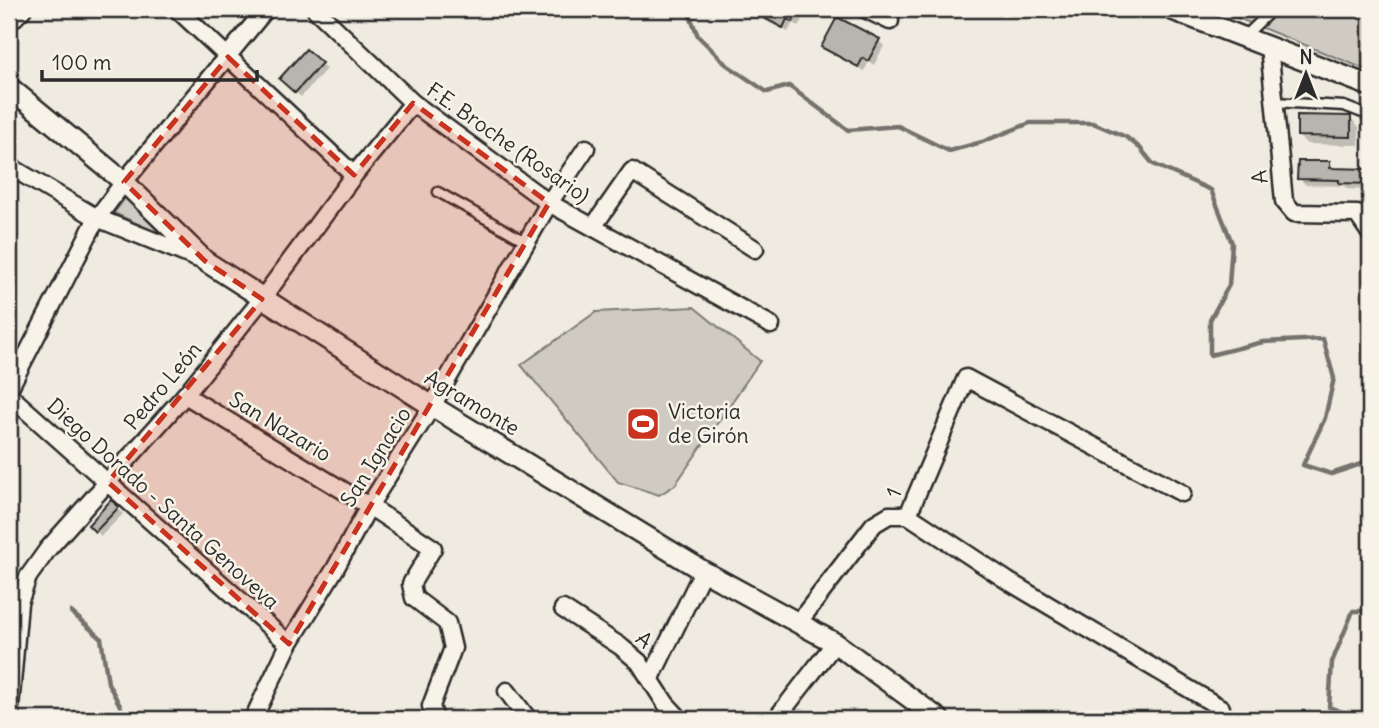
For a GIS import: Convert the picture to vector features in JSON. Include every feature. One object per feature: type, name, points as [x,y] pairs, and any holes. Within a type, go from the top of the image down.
[{"type":"street","points":[[9,23],[23,9]]},
{"type":"street","points":[[177,9],[354,175]]},
{"type":"street","points":[[9,389],[97,218],[266,9]]},
{"type":"street","name":"F.E. Broche (Rosario)","points":[[316,9],[413,103],[549,203],[771,325]]},
{"type":"street","points":[[865,9],[890,21]]},
{"type":"street","points":[[1170,9],[1370,86]]},
{"type":"street","name":"A","points":[[1269,46],[1284,201],[1294,213],[1357,214],[1370,233]]},
{"type":"street","name":"Agramonte","points":[[9,87],[124,182],[205,261],[432,406],[703,571],[835,643],[939,719]]},
{"type":"street","name":"Pedro León","points":[[9,719],[14,603],[28,577],[48,549],[185,394],[413,103]]},
{"type":"street","name":"San Ignacio","points":[[253,719],[289,644],[335,569],[369,506],[432,406],[549,203],[586,148]]},
{"type":"street","points":[[9,166],[97,218],[205,261]]},
{"type":"street","points":[[593,228],[632,171],[755,249]]},
{"type":"street","name":"1","points":[[798,622],[874,524],[889,515],[908,515],[966,378],[1182,494]]},
{"type":"street","name":"San Nazario","points":[[185,394],[433,548],[411,584],[414,598],[447,623],[453,648],[431,706],[435,719]]},
{"type":"street","name":"Diego Dorado - Santa Genoveva","points":[[9,395],[289,644]]},
{"type":"street","points":[[908,515],[1008,581],[1221,708]]},
{"type":"street","points":[[650,678],[703,571]]},
{"type":"street","name":"A","points":[[563,609],[620,646],[639,662],[666,705],[680,719]]},
{"type":"street","points":[[776,719],[835,643]]},
{"type":"street","points":[[507,691],[528,719]]},
{"type":"lane","points":[[1245,37],[1273,9]]},
{"type":"lane","points":[[1274,102],[1344,106],[1370,116]]},
{"type":"lane","points":[[438,192],[527,242]]},
{"type":"highlighted area","points":[[228,57],[354,175],[413,103],[549,203],[289,644],[108,482],[262,299],[205,261],[124,182]]},
{"type":"shaded area","points":[[1215,9],[1370,9],[1370,71]]},
{"type":"shaded area","points":[[126,197],[162,235],[114,213]]},
{"type":"shaded area","name":"Victoria de Girón","points":[[694,307],[760,361],[675,485],[659,495],[618,482],[521,365],[596,312]]},
{"type":"building","points":[[747,9],[800,9],[793,22],[787,19],[783,28]]},
{"type":"building","points":[[837,17],[880,39],[868,61],[863,58],[858,67],[821,47]]},
{"type":"building","points":[[306,49],[322,63],[295,93],[279,79]]},
{"type":"building","points":[[1297,115],[1351,116],[1351,137],[1297,136]]},
{"type":"building","points":[[1298,161],[1330,161],[1330,168],[1370,169],[1370,184],[1297,179]]},
{"type":"building","points":[[111,500],[119,507],[95,532],[88,525]]},
{"type":"waterway","points":[[687,9],[698,36],[727,65],[767,92],[789,86],[848,130],[898,126],[949,151],[982,142],[1030,123],[1093,123],[1126,137],[1140,148],[1153,164],[1211,190],[1232,243],[1229,285],[1210,320],[1210,355],[1263,342],[1323,339],[1334,378],[1325,418],[1303,465],[1331,474],[1364,463],[1370,468]]},
{"type":"waterway","points":[[1370,611],[1353,611],[1332,662],[1329,707],[1354,716],[1370,711]]},
{"type":"waterway","points":[[71,612],[101,638],[108,683],[127,719]]},
{"type":"place","name":"Victoria de Girón","points":[[643,424]]}]
